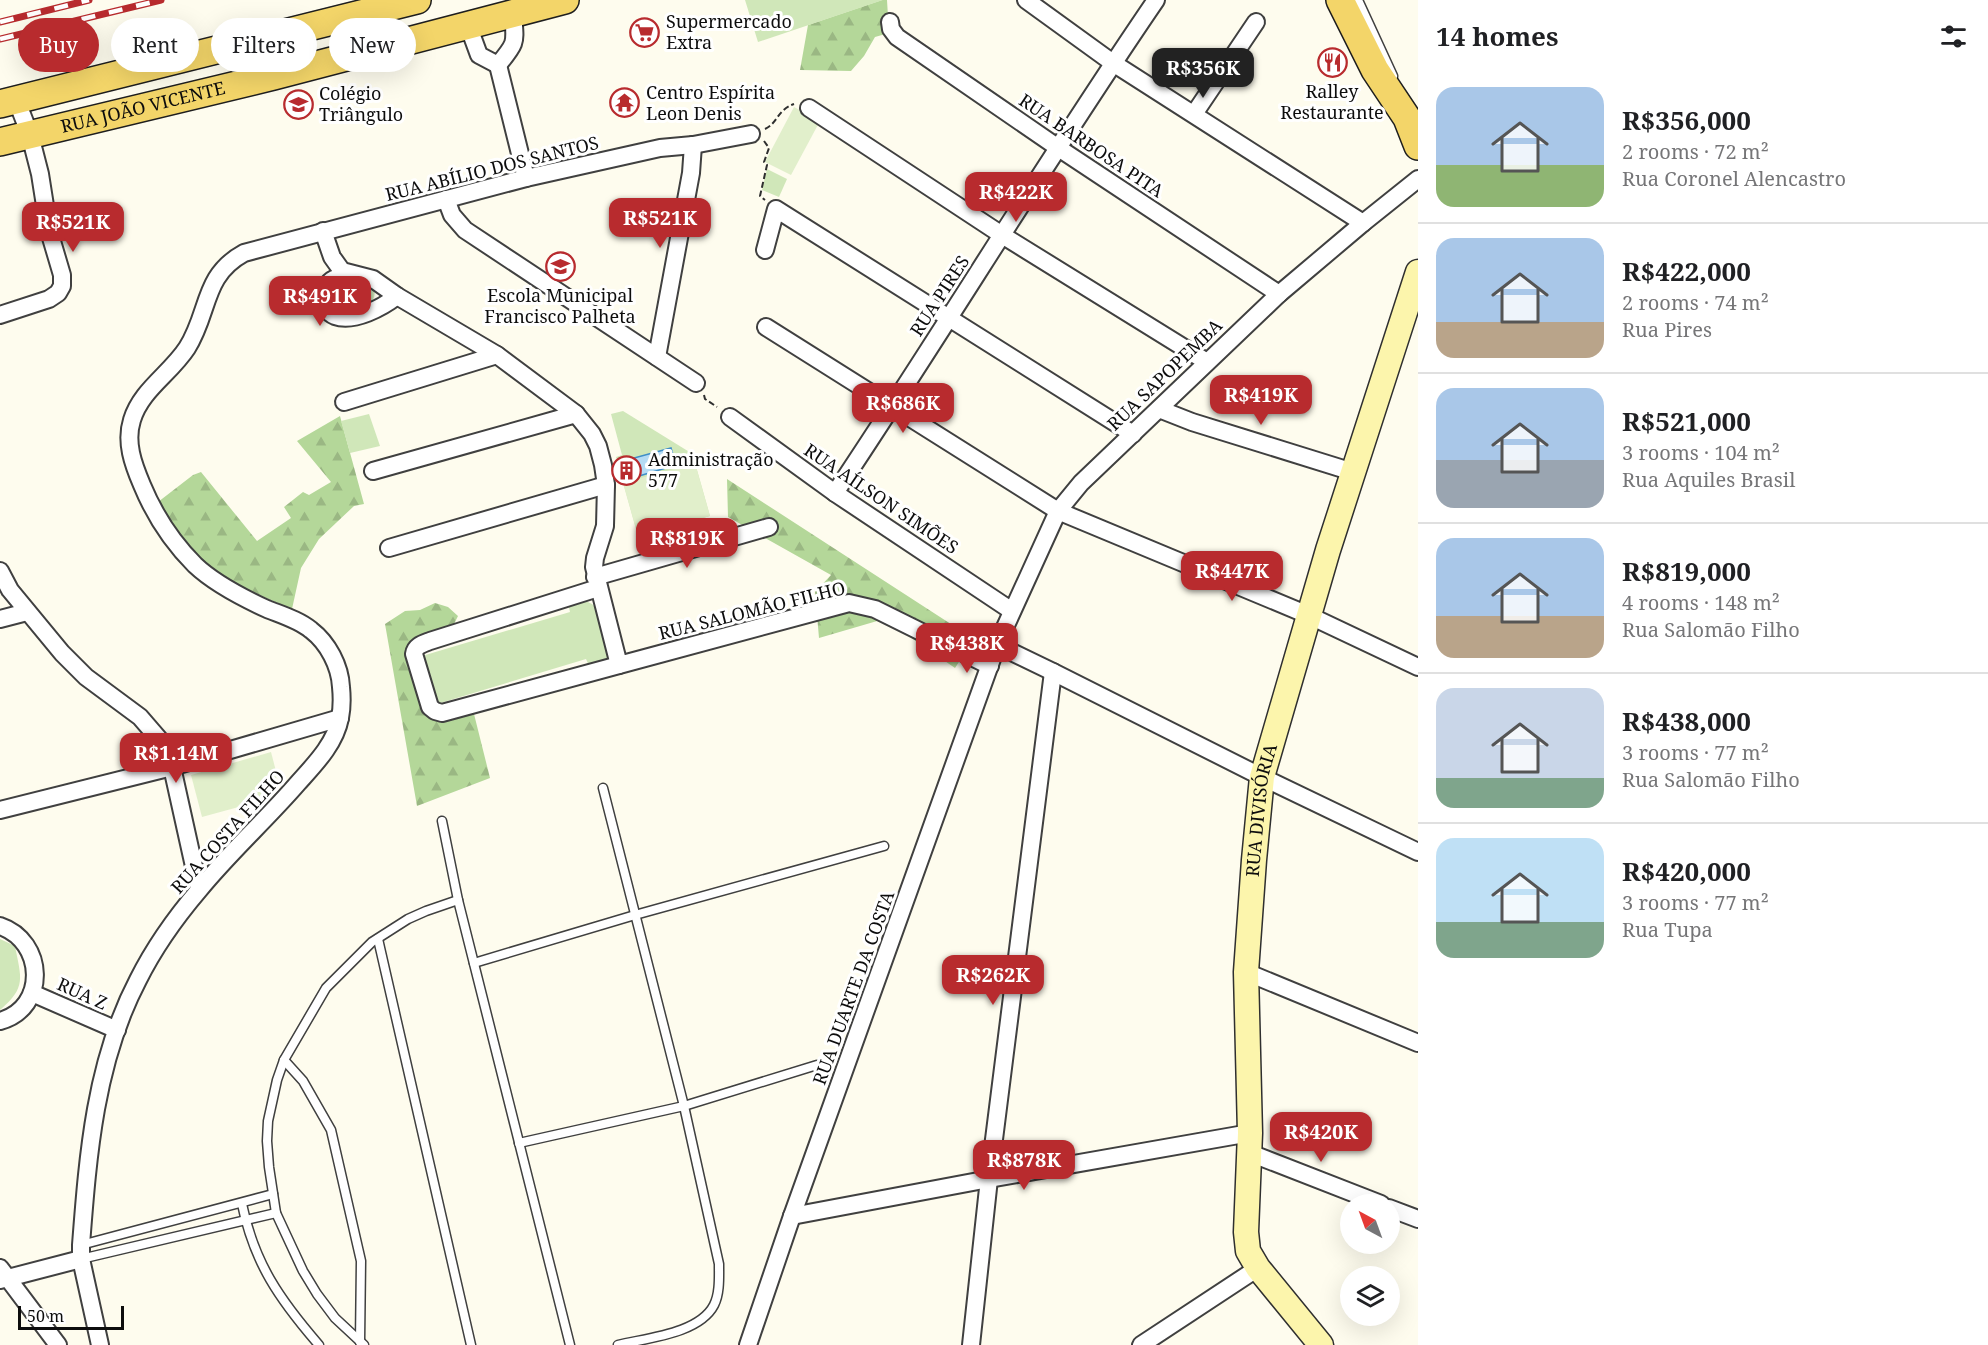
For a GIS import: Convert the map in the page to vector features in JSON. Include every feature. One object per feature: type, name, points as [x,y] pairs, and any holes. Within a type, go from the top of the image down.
[{"type":"main road","points":[[8,102],[417,0]]},
{"type":"main road","name":"RUA JOÃO VICENTE","points":[[0,142],[274,76],[566,0]]},
{"type":"main road","points":[[1340,0],[1371,63],[1407,118],[1418,146]]},
{"type":"street","points":[[1026,0],[1046,6],[1113,63],[1363,222]]},
{"type":"street","name":"RUA PIRES","points":[[835,493],[1057,147],[1156,0]]},
{"type":"street","points":[[498,65],[515,42],[513,13]]},
{"type":"street","name":"RUA BARBOSA PITA","points":[[890,22],[891,29],[897,37],[1057,147],[1279,294]]},
{"type":"street","points":[[1194,114],[1256,22]]},
{"type":"street","points":[[468,25],[479,55],[498,65],[526,178]]},
{"type":"street","points":[[0,315],[49,299],[58,293],[62,286],[62,275],[50,231],[40,174],[30,135],[8,102]]},
{"type":"street","points":[[810,108],[1002,235],[1207,362]]},
{"type":"street","name":"RUA ABÍLIO DOS SANTOS","points":[[244,253],[526,178],[660,148],[693,145],[751,134]]},
{"type":"street","points":[[657,357],[691,173],[693,145]]},
{"type":"street","name":"RUA SAPOPEMBA","points":[[998,645],[1058,511],[1081,483],[1279,294],[1363,222],[1418,179]]},
{"type":"street","points":[[446,199],[452,215],[465,230],[696,382]]},
{"type":"street","points":[[765,250],[776,208],[1133,434]]},
{"type":"street","points":[[323,231],[334,261],[342,272],[361,274],[371,278],[397,296],[497,355],[576,414],[592,434],[598,446],[606,485],[604,526],[595,558],[597,583],[619,664]]},
{"type":"street","name":"RUA COSTA FILHO","points":[[100,1345],[81,1252],[93,1123],[101,1080],[117,1030],[137,982],[154,952],[199,889],[325,752],[340,718],[341,683],[335,661],[323,643],[311,630],[238,594],[196,566],[155,514],[130,452],[129,433],[137,407],[186,349],[200,321],[215,278],[230,262],[244,253]]},
{"type":"street","points":[[334,261],[330,282],[324,290],[323,300],[329,312],[339,317],[347,317],[375,311],[397,296]]},
{"type":"street","name":"RUA DIVISÓRIA","points":[[1321,1345],[1258,1268],[1248,1251],[1246,1232],[1250,1143],[1246,972],[1254,860],[1262,777],[1308,615],[1418,272]]},
{"type":"street","points":[[330,282],[350,274]]},
{"type":"street","points":[[766,327],[1058,511],[1308,615],[1418,667]]},
{"type":"street","points":[[344,402],[497,355]]},
{"type":"street","points":[[1159,409],[1192,422],[1353,472]]},
{"type":"street","points":[[373,471],[576,414]]},
{"type":"street","name":"RUA AÍLSON SIMÕES","points":[[730,417],[835,493],[1012,611]]},
{"type":"street","points":[[389,548],[606,485]]},
{"type":"street","name":"RUA SALOMÃO FILHO","points":[[769,527],[597,583],[419,645],[414,650],[414,654],[430,707],[442,713],[849,603],[875,609],[990,666]]},
{"type":"street","points":[[0,571],[10,590],[62,652],[86,676],[147,724],[159,739],[172,767],[199,889]]},
{"type":"street","points":[[0,619],[27,612]]},
{"type":"street","points":[[998,645],[1418,852]]},
{"type":"street","name":"RUA DUARTE DA COSTA","points":[[748,1345],[792,1216],[998,645]]},
{"type":"street","points":[[971,1345],[989,1179],[1053,672]]},
{"type":"street","points":[[0,810],[172,767],[340,718]]},
{"type":"street","points":[[0,926],[10,929],[24,941],[33,957],[36,975],[32,993],[25,1004],[16,1013],[0,1021]]},
{"type":"street","points":[[1246,972],[1418,1043]]},
{"type":"street","name":"RUA Z","points":[[32,993],[117,1030]]},
{"type":"street","points":[[792,1216],[989,1179],[1250,1143],[1360,1194]]},
{"type":"street","points":[[1400,1212],[1418,1219]]},
{"type":"street","points":[[58,1345],[2,1276],[81,1252]]},
{"type":"street","points":[[1141,1345],[1258,1268]]},
{"type":"lane","points":[[1358,0],[1395,79],[1397,103]]},
{"type":"lane","points":[[603,788],[684,1106],[719,1264],[715,1304],[707,1316],[696,1325],[618,1345]]},
{"type":"lane","points":[[442,821],[458,900],[570,1345]]},
{"type":"lane","points":[[474,963],[635,915],[884,846]]},
{"type":"lane","points":[[362,1343],[335,1317],[317,1294],[303,1271],[276,1213],[267,1141],[268,1121],[284,1060],[326,988],[372,942],[408,919],[458,900]]},
{"type":"lane","points":[[378,939],[471,1345]]},
{"type":"lane","points":[[284,1060],[303,1081],[330,1130],[361,1260],[362,1343]]},
{"type":"lane","points":[[519,1143],[684,1106],[817,1065]]},
{"type":"lane","points":[[81,1252],[273,1194]]},
{"type":"lane","points":[[242,1204],[255,1252],[276,1290],[297,1320],[319,1345]]},
{"type":"lane","points":[[81,1252],[276,1213]]},
{"type":"path","points":[[751,134],[770,128],[784,107],[800,102],[810,108]]},
{"type":"path","points":[[751,134],[767,142],[769,148],[764,162],[767,165],[760,196],[776,208]]},
{"type":"green space","points":[[745,0],[883,0],[758,42]]},
{"type":"green space","points":[[887,0],[889,33],[875,37],[864,56],[851,71],[800,70],[808,25]]},
{"type":"green space","points":[[794,107],[820,121],[791,175],[765,162]]},
{"type":"green space","points":[[767,169],[787,179],[779,197],[762,190]]},
{"type":"green space","points":[[356,280],[374,288],[375,294],[370,303],[342,312],[332,306],[331,290],[334,286]]},
{"type":"green space","points":[[623,411],[704,461],[695,463],[710,516],[638,536],[616,457],[622,455],[611,414]]},
{"type":"green space","points":[[369,414],[380,446],[350,453],[341,421]]},
{"type":"green space","points":[[340,416],[364,504],[354,506],[319,539],[301,568],[292,609],[257,594],[212,569],[183,541],[158,502],[193,475],[201,472],[257,541],[291,518],[284,507],[303,492],[309,495],[331,482],[297,441]]},
{"type":"green space","points":[[695,463],[710,516],[638,536],[623,483]]},
{"type":"green space","points":[[727,479],[974,639],[955,668],[884,619],[819,638],[815,592],[831,575],[728,517]]},
{"type":"green space","points":[[582,599],[592,604],[600,612],[610,656],[604,664],[590,668],[586,659],[437,704],[422,656],[570,612],[568,603]]},
{"type":"green space","points":[[435,603],[448,607],[458,616],[450,632],[413,642],[430,707],[472,706],[490,778],[417,806],[385,624],[405,611],[420,610]]},
{"type":"green space","points":[[271,752],[277,775],[271,798],[202,817],[191,775]]},
{"type":"green space","points":[[0,939],[15,946],[20,981],[15,995],[0,1010]]},
{"type":"water","points":[[671,448],[676,465],[639,476],[634,458]]},
{"type":"railway","points":[[0,22],[89,0]]},
{"type":"railway","points":[[0,39],[161,0]]},
{"type":"place","name":"Supermercado Extra","points":[[645,32]]},
{"type":"place","name":"Ralley Restaurante","points":[[1332,63]]},
{"type":"place","name":"Centro Espírita Leon Denis","points":[[625,103]]},
{"type":"place","name":"Colégio Triângulo","points":[[298,104]]},
{"type":"place","name":"Escola Municipal Francisco Palheta","points":[[560,267]]},
{"type":"place","name":"Administração 577","points":[[627,470]]}]
